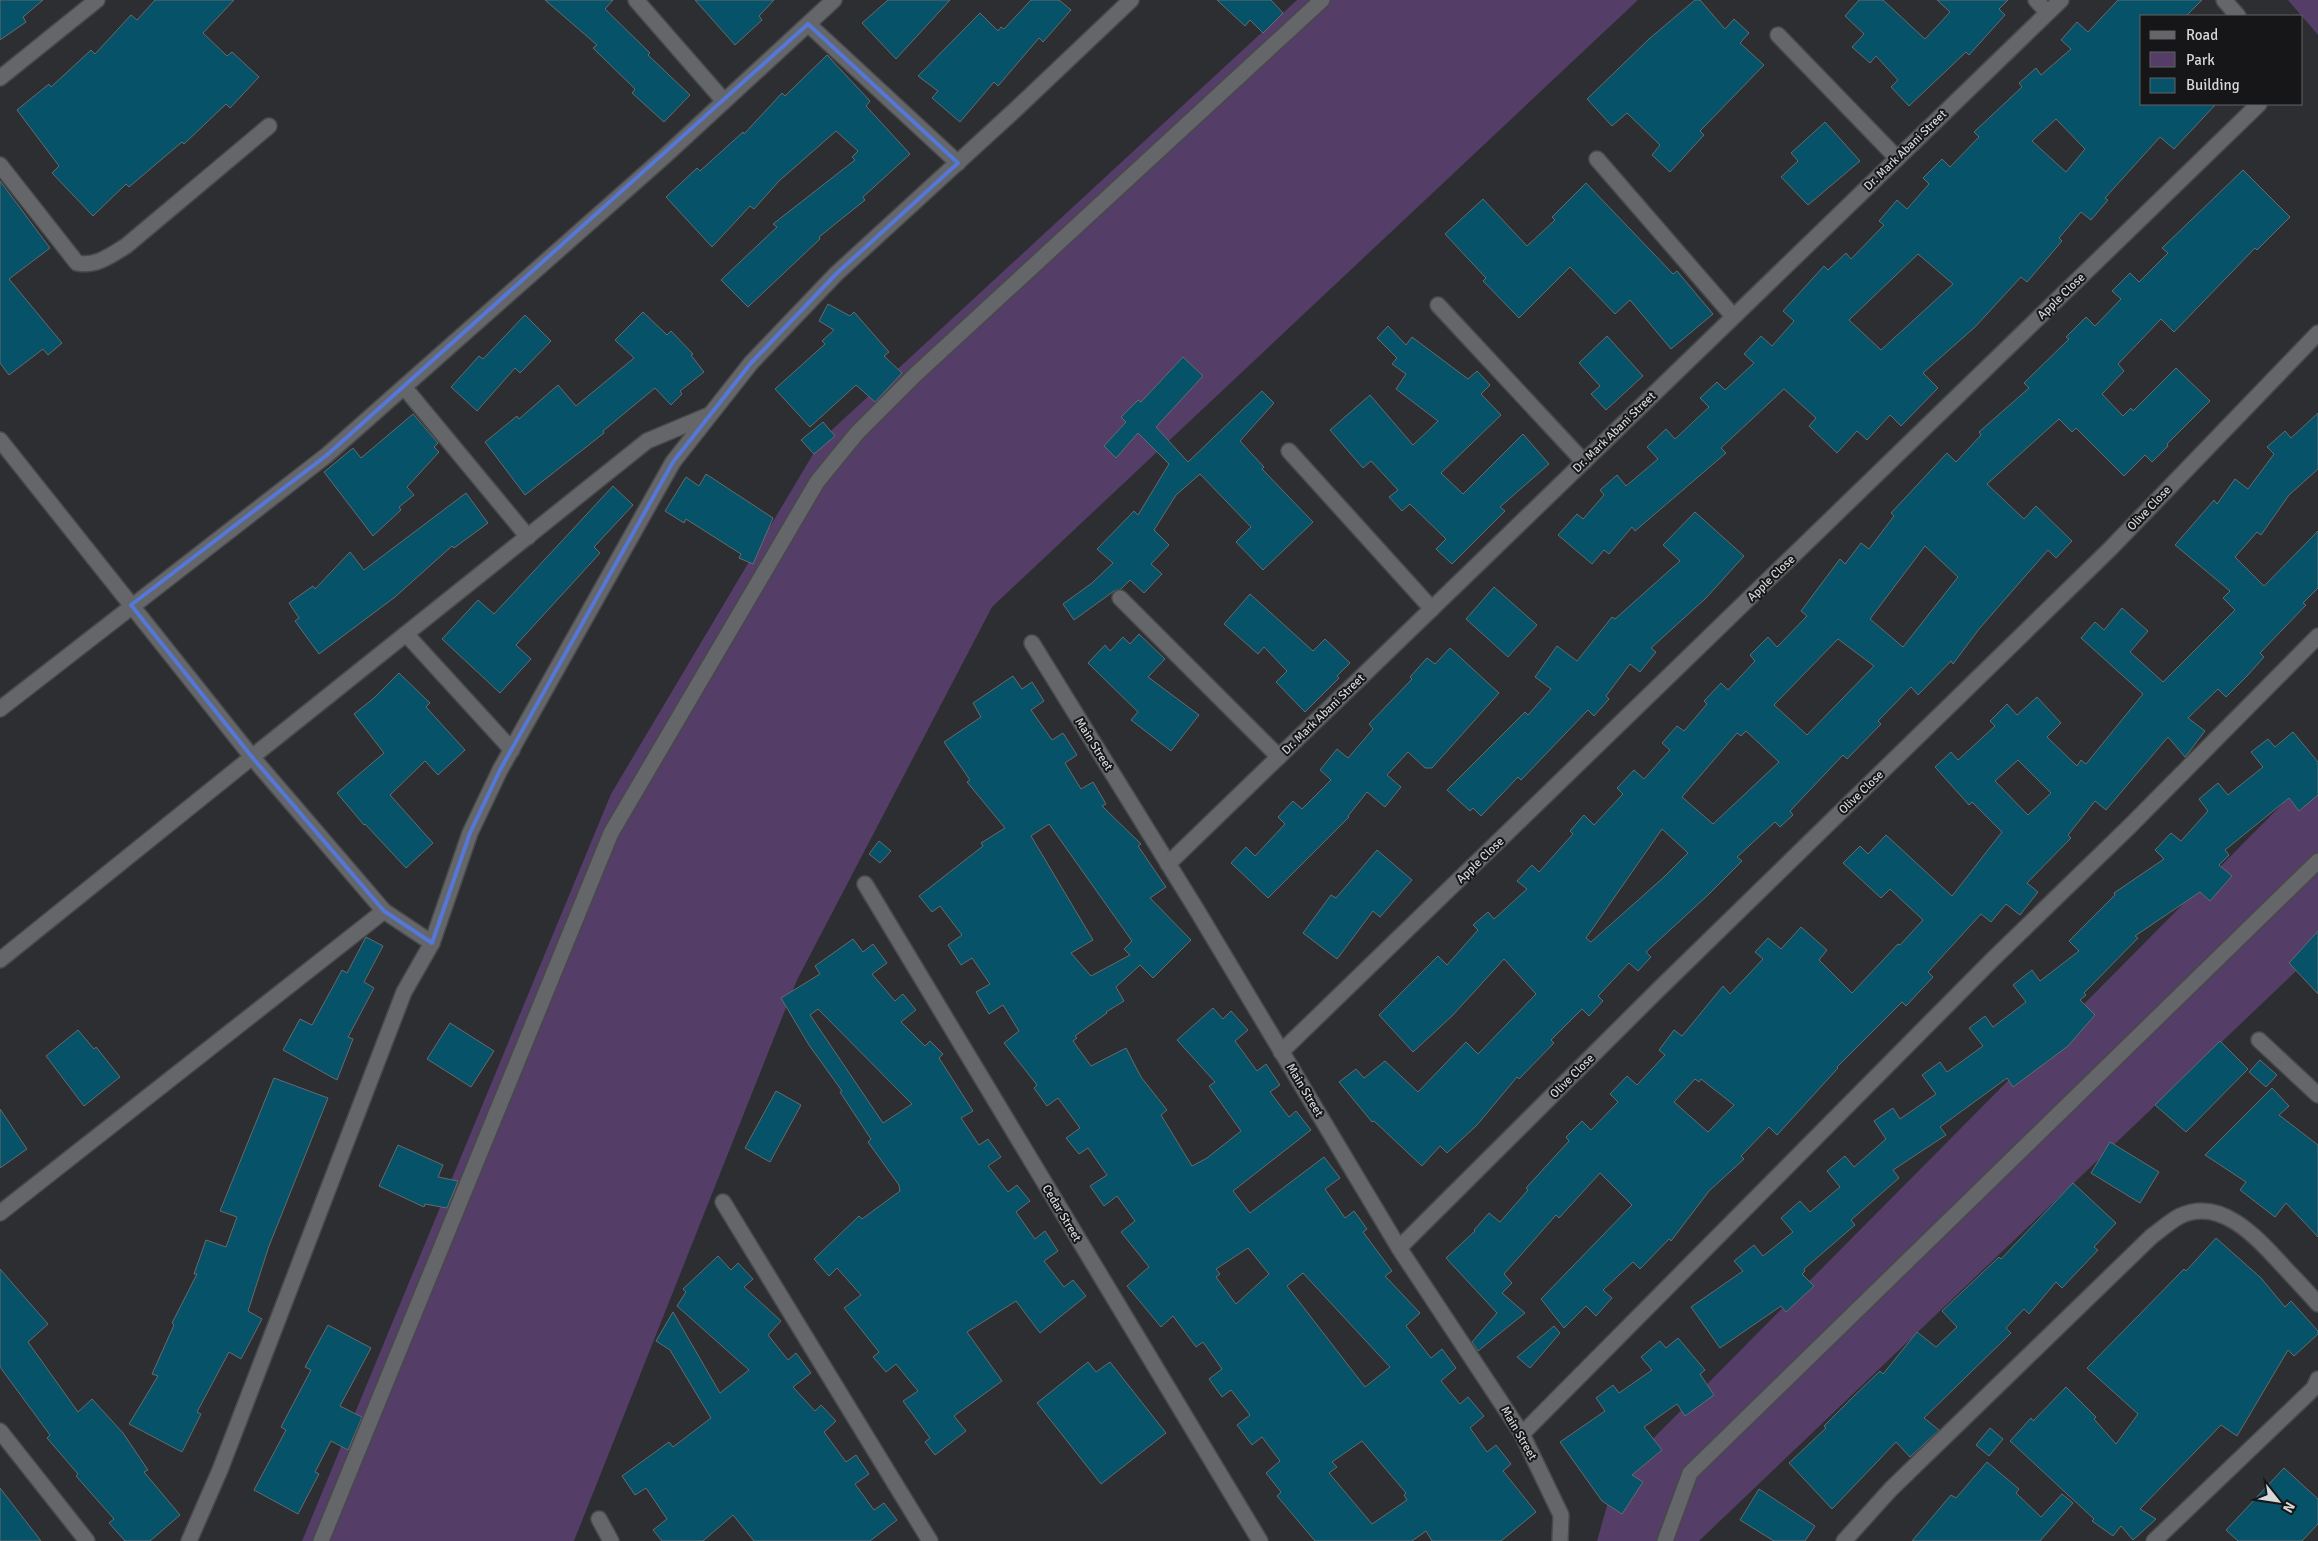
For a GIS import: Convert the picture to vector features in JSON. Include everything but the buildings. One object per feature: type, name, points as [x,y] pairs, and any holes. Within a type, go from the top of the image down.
[{"type":"street","points":[[0,78],[96,0]]},
{"type":"street","points":[[636,0],[724,101]]},
{"type":"street","points":[[0,710],[132,605],[328,455],[724,101],[834,0]]},
{"type":"street","points":[[189,1541],[220,1470],[404,992],[432,943],[470,833],[512,750],[672,462],[750,362],[836,274],[958,163],[1131,0]]},
{"type":"street","points":[[322,1541],[612,833],[817,482],[857,433],[915,376],[1322,0]]},
{"type":"street","points":[[2036,0],[2047,12]]},
{"type":"street","name":"Dr. Mark Abani Street","points":[[1168,864],[2061,0]]},
{"type":"street","points":[[2224,0],[2237,15]]},
{"type":"street","points":[[808,24],[958,163]]},
{"type":"street","points":[[1778,35],[1897,158]]},
{"type":"street","name":"Apple Close","points":[[1281,1052],[2258,105]]},
{"type":"street","points":[[0,164],[76,263],[88,266],[106,259],[126,246],[269,126]]},
{"type":"street","points":[[1597,159],[1734,316]]},
{"type":"street","points":[[1438,304],[1584,462]]},
{"type":"street","name":"Olive Close","points":[[1399,1248],[1651,997],[2110,549],[2318,333]]},
{"type":"street","points":[[404,387],[528,537]]},
{"type":"street","points":[[0,960],[647,441],[710,414]]},
{"type":"street","points":[[0,440],[252,757],[384,911],[432,943]]},
{"type":"street","points":[[1289,451],[1432,609]]},
{"type":"street","points":[[1120,598],[1279,757]]},
{"type":"street","points":[[406,634],[512,750]]},
{"type":"street","points":[[1522,1434],[1985,967],[2130,826],[2318,636]]},
{"type":"street","name":"Main Street","points":[[1032,643],[1168,864],[1399,1248],[1522,1434],[1561,1515],[1560,1541]]},
{"type":"street","points":[[1665,1541],[1690,1474],[2318,861]]},
{"type":"street","name":"Cedar Street","points":[[865,884],[1260,1541]]},
{"type":"street","points":[[0,1213],[384,911]]},
{"type":"street","points":[[2259,1040],[2318,1095]]},
{"type":"street","points":[[723,1202],[930,1541]]},
{"type":"street","points":[[1844,1541],[1891,1489],[2152,1236],[2182,1216],[2203,1212],[2224,1216],[2242,1225],[2258,1239],[2318,1304]]},
{"type":"street","points":[[2154,1541],[2314,1388],[2318,1379]]},
{"type":"street","points":[[0,1431],[87,1541]]},
{"type":"street","points":[[599,1519],[612,1541]]},
{"type":"highlighted area","points":[[808,24],[958,163],[836,274],[751,363],[673,462],[500,770],[470,833],[432,943],[384,911],[252,757],[131,605],[327,455]]},
{"type":"green space","points":[[1297,0],[1638,0],[992,607],[797,980],[574,1541],[302,1541],[611,794],[822,439]]},
{"type":"green space","points":[[2288,0],[2318,0],[2318,35],[2303,15],[2301,15]]},
{"type":"green space","points":[[2318,768],[2318,950],[1699,1541],[1597,1541],[1615,1477]]}]
